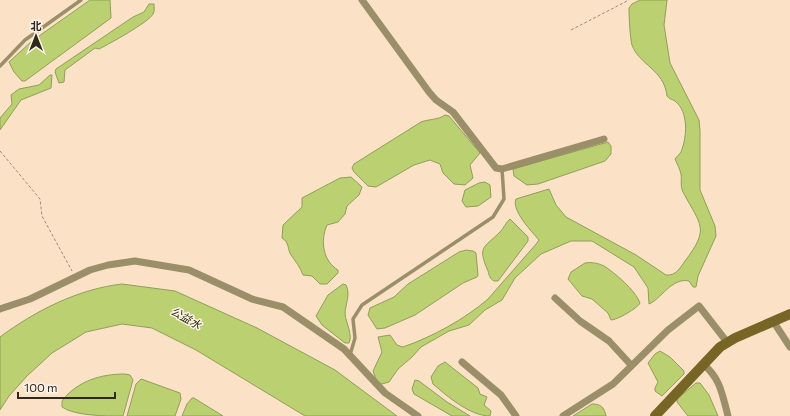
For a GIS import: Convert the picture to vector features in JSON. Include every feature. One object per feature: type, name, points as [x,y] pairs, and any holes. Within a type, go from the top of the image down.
[{"type":"street","points":[[362,0],[429,92],[436,100],[453,112],[493,166],[502,169],[604,139]]},
{"type":"street","points":[[0,309],[30,299],[75,277],[101,267],[135,262],[197,272],[252,299],[283,307],[350,355],[385,393],[418,416]]},
{"type":"street","points":[[555,298],[580,321],[608,341],[631,365]]},
{"type":"street","points":[[563,416],[614,384],[631,365],[668,330],[699,306],[727,342]]},
{"type":"street","points":[[655,416],[720,347],[727,342],[790,314]]},
{"type":"street","points":[[773,321],[790,347]]},
{"type":"street","points":[[462,362],[501,395],[516,416]]},
{"type":"street","points":[[703,364],[713,372],[719,382],[728,416]]},
{"type":"lane","points":[[0,66],[26,40],[81,0]]},
{"type":"lane","points":[[350,355],[355,338],[354,319],[362,305],[493,217],[504,199],[502,169]]},
{"type":"path","points":[[571,30],[629,0]]},
{"type":"path","points":[[0,150],[40,199],[42,216],[75,277]]},
{"type":"water","points":[[90,0],[110,0],[111,18],[25,81],[22,81],[14,72],[9,62],[32,41]]},
{"type":"water","points":[[640,0],[667,0],[664,25],[670,63],[699,120],[700,190],[715,226],[716,236],[698,276],[696,287],[693,287],[689,281],[677,282],[649,304],[648,288],[634,267],[592,241],[571,241],[541,254],[515,278],[502,300],[485,310],[469,325],[449,331],[421,347],[398,369],[389,382],[382,384],[377,382],[373,371],[382,352],[378,337],[390,335],[397,345],[403,347],[437,333],[459,320],[488,299],[537,243],[539,240],[527,226],[516,209],[516,199],[549,189],[556,205],[566,217],[636,255],[666,275],[677,271],[693,250],[698,241],[700,227],[698,220],[682,190],[681,174],[675,159],[681,152],[685,139],[685,118],[680,106],[667,96],[661,79],[640,58],[632,45],[629,8],[632,4]]},
{"type":"water","points":[[149,4],[154,4],[154,12],[150,18],[111,43],[99,49],[95,48],[65,70],[64,82],[59,83],[55,72],[56,69],[133,17],[144,12]]},
{"type":"water","points":[[50,75],[52,75],[51,88],[21,100],[0,130],[0,118],[12,104],[11,95],[19,89],[39,85]]},
{"type":"water","points":[[445,115],[449,116],[480,153],[470,165],[473,178],[465,185],[454,184],[443,173],[440,164],[430,160],[414,165],[376,187],[368,186],[354,172],[352,168],[354,164],[421,122]]},
{"type":"water","points":[[608,142],[611,146],[611,154],[605,161],[538,184],[527,185],[514,176],[513,169]]},
{"type":"water","points":[[351,177],[362,187],[359,195],[347,206],[345,214],[338,222],[327,225],[323,244],[326,256],[338,270],[338,273],[327,284],[320,284],[312,276],[303,275],[290,253],[285,240],[282,238],[283,225],[302,207],[302,198],[340,178]]},
{"type":"water","points":[[485,182],[490,185],[491,197],[478,206],[466,207],[462,201],[465,190],[479,183]]},
{"type":"water","points":[[510,219],[528,237],[528,241],[498,281],[494,281],[489,275],[483,257],[484,248],[500,232]]},
{"type":"water","points":[[466,250],[476,253],[477,277],[463,283],[415,315],[385,328],[377,329],[368,315],[370,308],[394,297],[408,284],[459,252]]},
{"type":"water","points":[[585,263],[604,266],[624,282],[638,298],[640,303],[632,311],[611,320],[608,313],[592,299],[582,296],[568,279],[571,272]]},
{"type":"water","name":"公益水","points":[[122,284],[175,291],[257,328],[335,370],[397,416],[305,416],[196,350],[152,328],[122,324],[86,332],[52,353],[27,376],[9,396],[0,410],[0,337],[13,327],[42,310],[73,296]]},
{"type":"water","points":[[343,284],[346,285],[348,292],[345,314],[350,333],[349,343],[345,343],[322,325],[316,316],[328,295]]},
{"type":"water","points":[[660,351],[670,357],[684,371],[684,374],[662,396],[655,391],[658,382],[648,363],[655,354]]},
{"type":"water","points":[[445,362],[478,388],[480,394],[487,397],[484,405],[491,411],[490,416],[475,413],[467,409],[433,384],[431,377],[438,366]]},
{"type":"water","points":[[125,374],[130,375],[133,380],[123,416],[82,414],[62,407],[62,401],[68,394],[82,384],[98,377]]},
{"type":"water","points":[[141,379],[180,393],[181,399],[175,416],[127,416],[136,384]]},
{"type":"water","points":[[415,380],[419,381],[447,402],[470,416],[452,416],[414,394],[412,389]]},
{"type":"water","points":[[696,383],[700,383],[709,395],[718,416],[688,416],[677,402],[677,399]]},
{"type":"water","points":[[192,398],[223,416],[182,416],[187,404]]},
{"type":"water","points":[[592,404],[602,407],[606,416],[573,416]]}]
